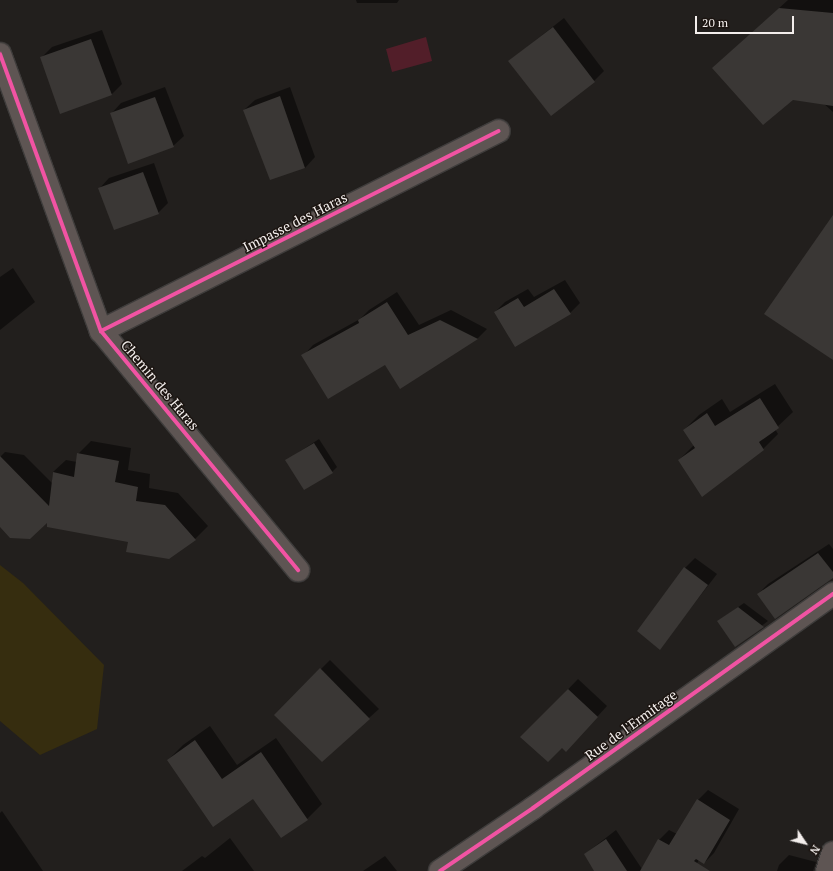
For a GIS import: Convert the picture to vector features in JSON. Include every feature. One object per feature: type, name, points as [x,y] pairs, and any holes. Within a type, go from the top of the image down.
[{"type":"street","name":"Chemin des Haras","points":[[0,54],[102,331],[298,570]]},
{"type":"street","name":"Impasse des Haras","points":[[102,331],[499,132]]},
{"type":"street","name":"Rue de l'Ermitage","points":[[440,871],[533,808],[833,594]]},
{"type":"street","points":[[827,871],[833,853]]},
{"type":"shaded area","points":[[426,37],[432,61],[392,72],[386,49]]},
{"type":"shaded area","points":[[0,565],[23,583],[104,665],[97,729],[40,755],[0,721]]},
{"type":"building","points":[[779,8],[833,13],[833,106],[793,100],[763,125],[712,68]]},
{"type":"building","points":[[553,27],[595,82],[551,116],[508,61]]},
{"type":"building","points":[[91,39],[112,95],[60,114],[40,57]]},
{"type":"building","points":[[280,96],[305,168],[270,180],[243,110]]},
{"type":"building","points":[[155,97],[174,147],[128,164],[110,113]]},
{"type":"building","points":[[143,172],[159,214],[114,230],[98,188]]},
{"type":"building","points":[[833,215],[833,360],[764,314]]},
{"type":"building","points":[[554,289],[571,314],[515,347],[494,312],[518,298],[524,307]]},
{"type":"building","points":[[387,302],[408,335],[440,320],[478,339],[400,389],[385,365],[328,399],[301,355],[359,323],[358,320]]},
{"type":"building","points":[[760,398],[779,428],[759,442],[764,450],[702,497],[678,460],[695,448],[683,430],[707,413],[715,426]]},
{"type":"building","points":[[314,443],[333,473],[304,490],[285,460]]},
{"type":"building","points":[[77,453],[119,461],[115,482],[138,487],[136,501],[165,505],[196,540],[169,559],[126,552],[128,542],[47,527],[47,523],[30,539],[10,538],[0,527],[0,456],[49,506],[53,472],[74,477]]},
{"type":"building","points":[[818,553],[833,572],[833,578],[775,619],[757,594]]},
{"type":"building","points":[[684,567],[708,585],[660,650],[637,631]]},
{"type":"building","points":[[738,607],[764,627],[735,647],[717,621]]},
{"type":"building","points":[[320,668],[370,719],[322,762],[274,715]]},
{"type":"building","points":[[568,689],[598,717],[566,752],[562,748],[548,762],[520,737]]},
{"type":"building","points":[[195,740],[222,779],[261,752],[308,820],[281,838],[253,799],[213,827],[167,760]]},
{"type":"building","points":[[697,799],[730,820],[704,864],[696,859],[694,861],[710,871],[640,871],[658,839],[669,845]]},
{"type":"building","points":[[606,839],[627,871],[594,871],[584,854]]},
{"type":"cycle path","points":[[0,54],[101,331],[298,570]]},
{"type":"cycle path","points":[[101,331],[499,131]]},
{"type":"cycle path","points":[[440,871],[533,808],[833,594]]}]
